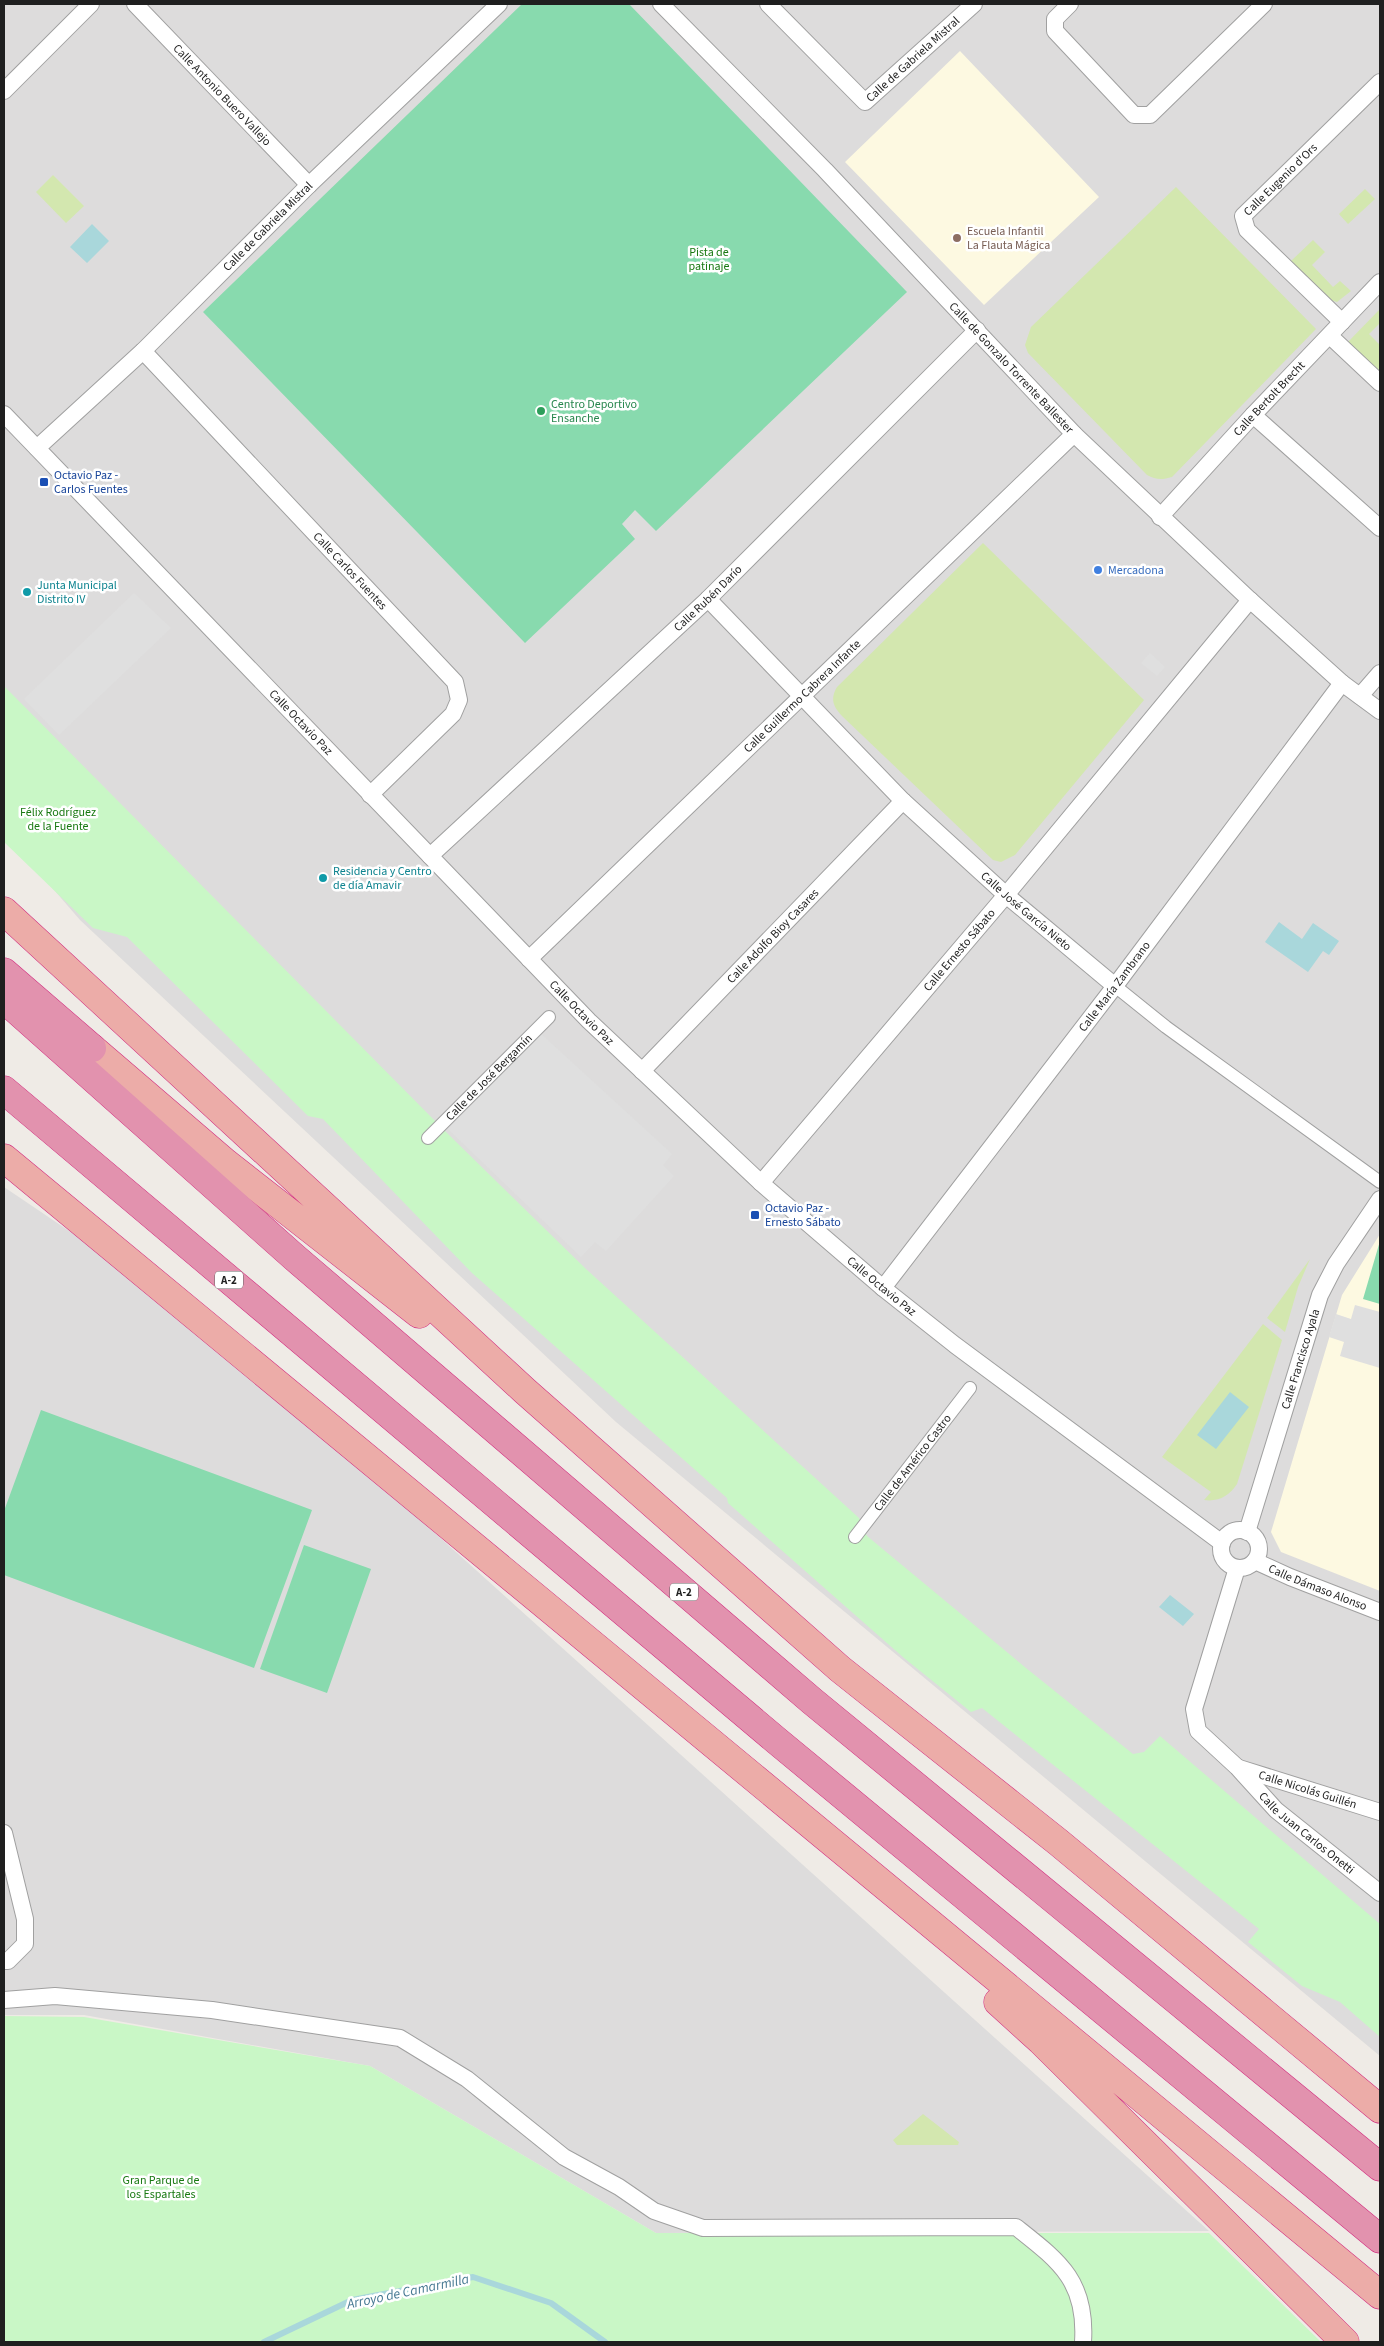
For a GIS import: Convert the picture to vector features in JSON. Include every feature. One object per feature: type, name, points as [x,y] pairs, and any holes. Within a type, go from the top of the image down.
[{"type":"highway","points":[[4,911],[525,1391],[840,1669],[1066,1848],[1380,2109]]},
{"type":"highway","points":[[4,972],[226,1163],[382,1287],[525,1391]]},
{"type":"highway","name":"A-2","points":[[4,998],[302,1264],[812,1701],[1380,2167]]},
{"type":"highway","name":"A-2","points":[[4,1090],[769,1735],[1380,2239]]},
{"type":"highway","points":[[4,1136],[192,1314]]},
{"type":"highway","points":[[4,1158],[1380,2294]]},
{"type":"highway","points":[[752,1776],[1041,2041],[1345,2342]]},
{"type":"highway","points":[[1273,2019],[1332,2053],[1380,2090]]},
{"type":"street","points":[[4,90],[91,4]]},
{"type":"street","name":"Calle Antonio Buero Vallejo","points":[[135,4],[310,185]]},
{"type":"street","name":"Calle de Gabriela Mistral","points":[[37,448],[143,352],[310,185],[499,4]]},
{"type":"street","name":"Calle de Gonzalo Torrente Ballester","points":[[661,4],[825,170],[1074,434],[1250,600],[1342,683],[1380,711]]},
{"type":"street","name":"Calle de Gabriela Mistral","points":[[768,4],[865,102],[974,4]]},
{"type":"street","points":[[1070,4],[1055,19],[1055,31],[1134,115],[1150,115],[1264,4]]},
{"type":"street","name":"Calle Eugenio d'Ors","points":[[1342,322],[1246,230],[1243,216],[1380,82]]},
{"type":"street","name":"Calle Bertolt Brecht","points":[[1160,517],[1253,415],[1380,282]]},
{"type":"street","name":"Calle Rubén Darío","points":[[430,856],[708,599],[977,330]]},
{"type":"street","points":[[1330,336],[1380,383]]},
{"type":"street","name":"Calle Carlos Fuentes","points":[[143,352],[455,682],[459,700],[453,714],[370,794]]},
{"type":"street","name":"Calle Octavio Paz","points":[[4,414],[589,1021],[761,1182],[884,1288],[1033,1404],[1222,1543]]},
{"type":"street","points":[[1253,415],[1380,528]]},
{"type":"street","name":"Calle Guillermo Cabrera Infante","points":[[529,959],[1074,434]]},
{"type":"street","name":"Calle José García Nieto","points":[[708,599],[903,800],[1006,895],[1166,1027],[1380,1182]]},
{"type":"street","name":"Calle Ernesto Sábato","points":[[761,1182],[1006,895],[1250,600]]},
{"type":"street","points":[[1360,696],[1380,673]]},
{"type":"street","name":"Calle María Zambrano","points":[[884,1288],[1115,986],[1342,683]]},
{"type":"street","name":"Calle Adolfo Bioy Casares","points":[[642,1071],[903,800]]},
{"type":"street","name":"Calle de José Bergamín","points":[[428,1138],[549,1017]]},
{"type":"street","name":"Calle Francisco Ayala","points":[[1248,1532],[1320,1295],[1336,1264],[1380,1199]]},
{"type":"street","name":"Calle de Américo Castro","points":[[856,1537],[970,1388]]},
{"type":"street","points":[[1232,1532],[1248,1532],[1258,1544],[1258,1556],[1247,1567],[1237,1568],[1224,1560],[1222,1543],[1232,1532]]},
{"type":"street","name":"Calle Dámaso Alonso","points":[[1255,1561],[1290,1577],[1380,1612]]},
{"type":"street","points":[[1237,1568],[1194,1709],[1198,1731],[1237,1767]]},
{"type":"street","name":"Calle Nicolás Guillén","points":[[1237,1767],[1380,1812]]},
{"type":"street","name":"Calle Juan Carlos Onetti","points":[[1237,1767],[1276,1810],[1380,1893]]},
{"type":"street","points":[[4,1833],[25,1919],[25,1944],[8,1961],[4,1961]]},
{"type":"street","points":[[4,2000],[55,1996],[212,2010],[400,2038],[467,2079],[564,2157],[619,2187],[654,2211],[703,2228],[1016,2227],[1056,2259],[1070,2276],[1084,2324],[1083,2342]]},
{"type":"shaded area","points":[[4,4],[1380,4],[1380,2056],[616,1422],[80,920],[4,832]]},
{"type":"shaded area","points":[[960,51],[1099,197],[984,305],[845,162]]},
{"type":"shaded area","points":[[134,593],[171,628],[59,735],[24,699]]},
{"type":"shaded area","points":[[1150,653],[1165,667],[1157,676],[1141,663]]},
{"type":"shaded area","points":[[540,1033],[672,1154],[663,1165],[674,1176],[606,1251],[595,1242],[581,1257],[448,1129]]},
{"type":"shaded area","points":[[4,1187],[192,1314],[1209,2231],[656,2233],[370,2066],[84,2015],[4,2015]]},
{"type":"shaded area","points":[[1380,1234],[1380,1591],[1281,1552],[1271,1532],[1342,1295]]},
{"type":"shaded area","points":[[1355,1305],[1380,1312],[1380,1368],[1340,1356],[1344,1342],[1329,1337],[1336,1314],[1351,1319]]},
{"type":"green space","name":"Centro Deportivo Ensanche","points":[[522,4],[629,4],[907,292],[656,531],[635,510],[622,524],[635,539],[525,643],[203,312]]},
{"type":"green space","points":[[53,175],[84,206],[66,223],[36,192]]},
{"type":"green space","points":[[1176,187],[1316,329],[1172,477],[1159,479],[1147,475],[1028,353],[1025,345],[1031,327]]},
{"type":"green space","points":[[1365,189],[1375,199],[1348,224],[1339,214]]},
{"type":"green space","points":[[1313,240],[1325,252],[1312,265],[1333,287],[1340,281],[1351,291],[1337,302],[1330,300],[1291,261]]},
{"type":"green space","points":[[1380,309],[1380,323],[1369,334],[1380,345],[1380,374],[1347,343]]},
{"type":"green space","points":[[983,543],[1144,700],[1015,855],[1001,862],[993,860],[842,716],[836,709],[833,699],[837,687]]},
{"type":"green space","name":"Félix Rodríguez de la Fuente","points":[[4,686],[446,1132],[586,1269],[859,1518],[867,1536],[1133,1754],[1144,1752],[1160,1736],[1380,1924],[1380,2037],[1340,2002],[1302,1986],[1248,1942],[1259,1929],[982,1708],[971,1712],[904,1658],[728,1503],[727,1498],[472,1273],[323,1119],[308,1116],[127,937],[93,928],[4,842]]},
{"type":"green space","points":[[1380,1241],[1380,1304],[1363,1299]]},
{"type":"green space","points":[[1310,1259],[1298,1287],[1285,1332],[1267,1318]]},
{"type":"green space","points":[[1263,1324],[1282,1340],[1237,1484],[1231,1492],[1219,1499],[1204,1500],[1211,1492],[1162,1457]]},
{"type":"green space","points":[[41,1410],[312,1510],[254,1668],[4,1575],[4,1511]]},
{"type":"green space","points":[[304,1545],[371,1569],[327,1693],[260,1669]]},
{"type":"green space","name":"Gran Parque de los Espartales","points":[[4,2016],[84,2017],[370,2066],[656,2233],[1209,2233],[1321,2342],[4,2342]]},
{"type":"green space","points":[[923,2114],[959,2142],[958,2145],[897,2145],[893,2140]]},
{"type":"water","points":[[92,224],[109,241],[87,263],[70,247]]},
{"type":"water","points":[[1279,922],[1302,939],[1313,923],[1339,941],[1329,955],[1323,951],[1308,972],[1265,942]]},
{"type":"water","points":[[1230,1392],[1249,1407],[1216,1449],[1197,1435]]},
{"type":"water","points":[[1170,1595],[1194,1614],[1183,1626],[1159,1607]]},
{"type":"waterway","name":"Arroyo de Camarmilla","points":[[264,2342],[352,2300],[473,2277],[551,2303],[605,2342]]},
{"type":"place","name":"Escuela Infantil La Flauta Mágica","points":[[957,238]]},
{"type":"place","name":"Centro Deportivo Ensanche","points":[[541,411]]},
{"type":"place","name":"Octavio Paz - Carlos Fuentes","points":[[44,482]]},
{"type":"place","name":"Mercadona","points":[[1098,570]]},
{"type":"place","name":"Junta Municipal Distrito IV","points":[[27,592]]},
{"type":"place","name":"Residencia y Centro de día Amavir","points":[[323,878]]},
{"type":"place","name":"Octavio Paz - Ernesto Sábato","points":[[755,1215]]},
{"type":"park label","name":"Pista de patinaje","points":[[709,259]]}]
